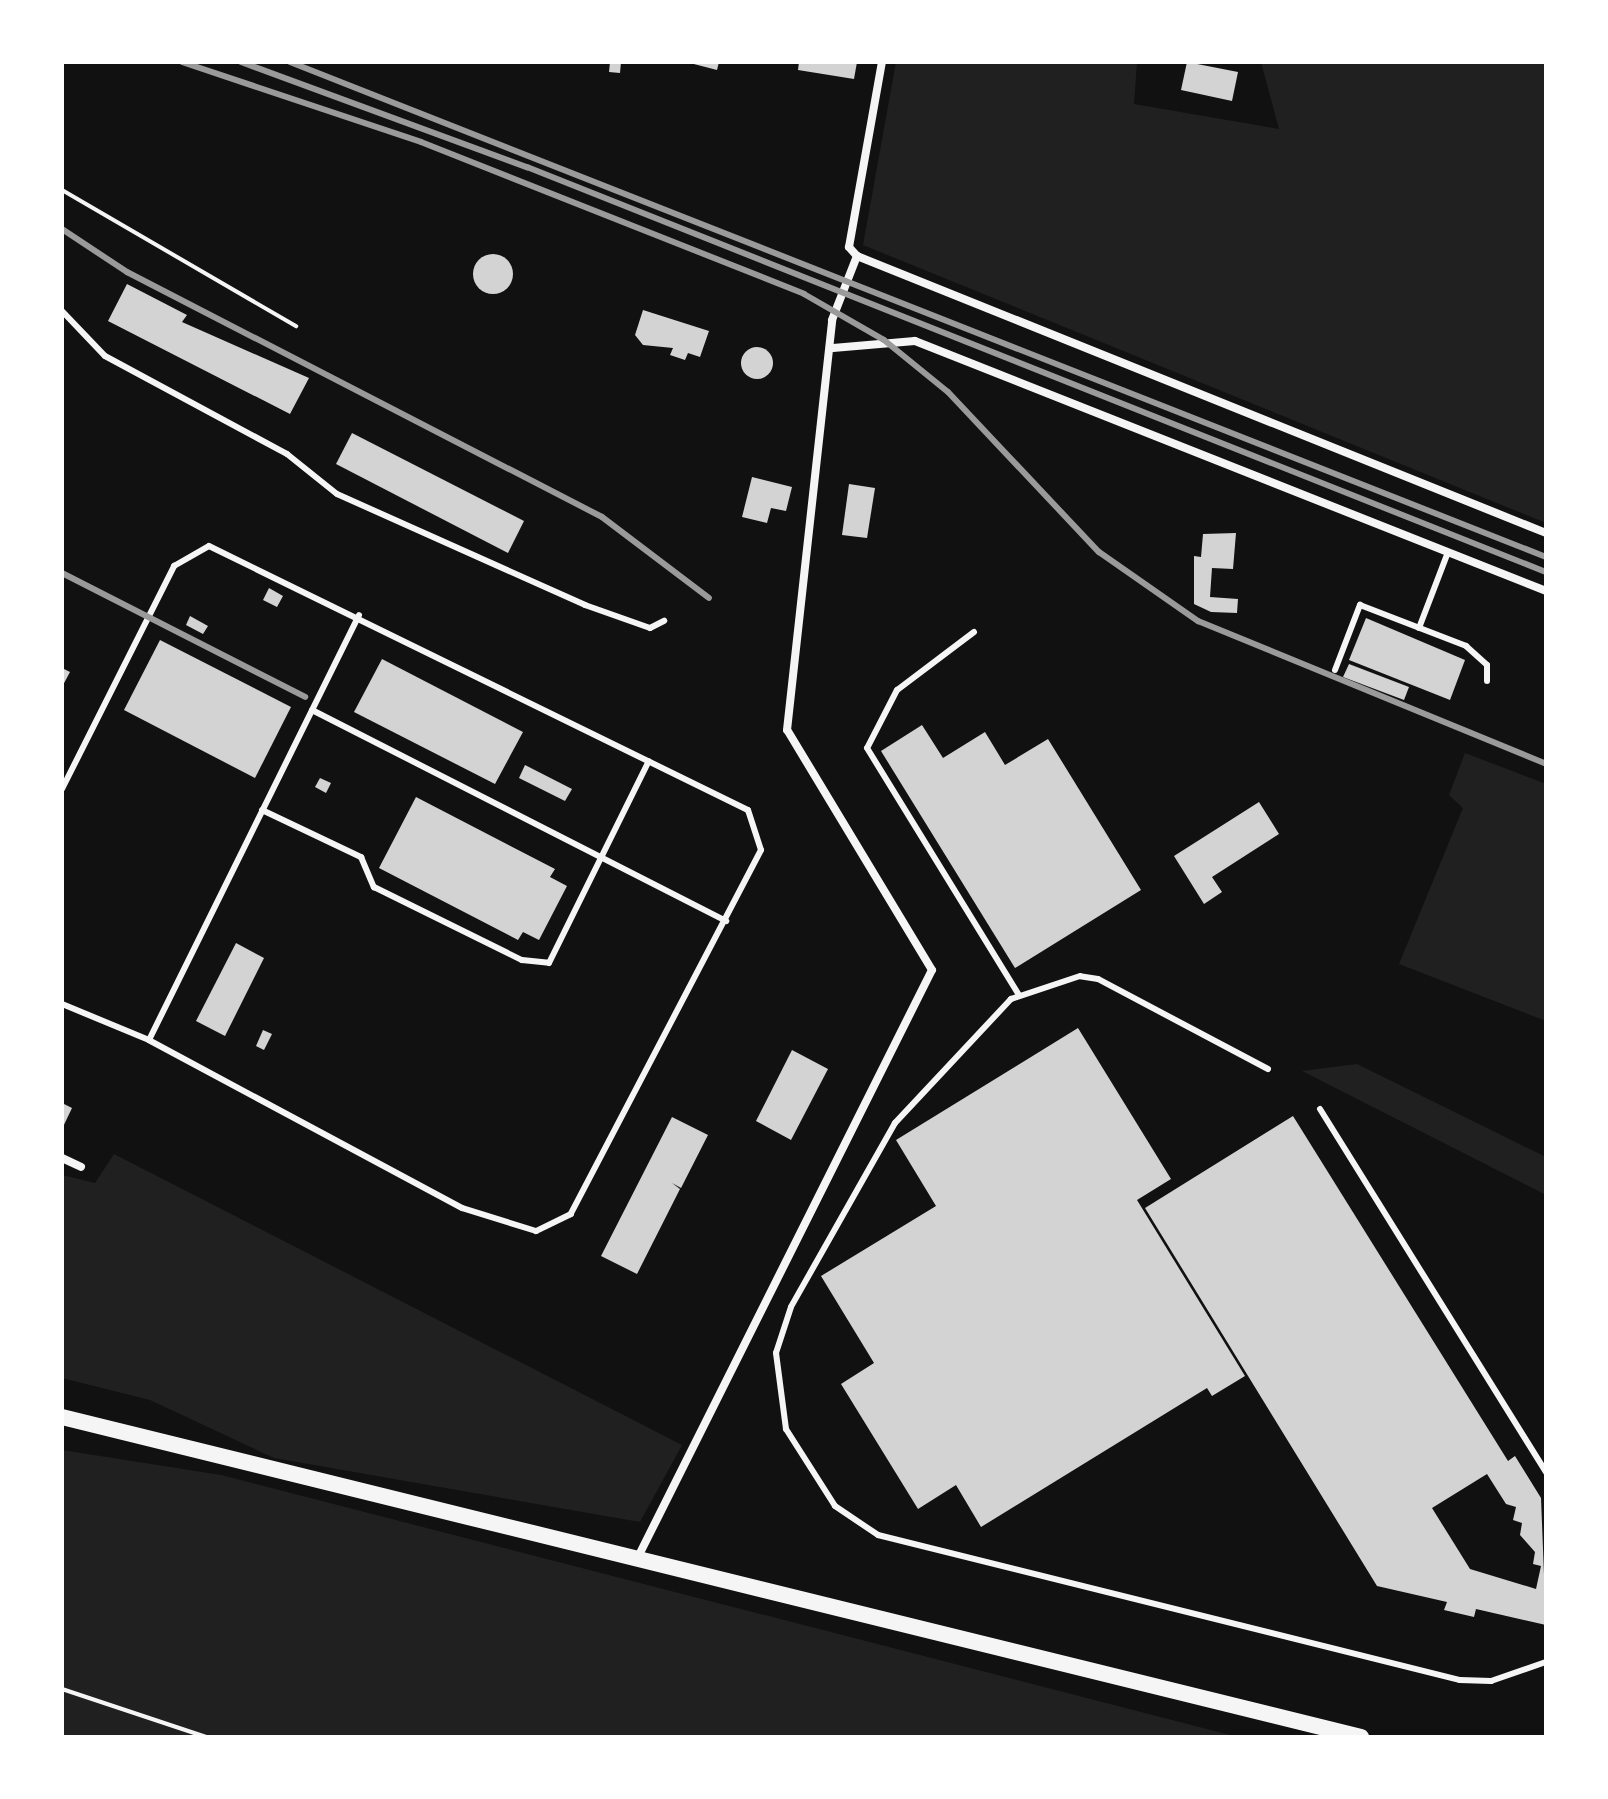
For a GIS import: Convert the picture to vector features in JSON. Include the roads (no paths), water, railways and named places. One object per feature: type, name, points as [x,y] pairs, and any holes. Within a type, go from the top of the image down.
[{"type":"main road","points":[[62,1417],[635,1562],[1361,1737]]},
{"type":"street","points":[[882,62],[849,247],[857,256],[1546,533]]},
{"type":"street","points":[[635,1562],[932,970],[787,730],[833,348],[832,320],[857,256]]},
{"type":"street","points":[[833,348],[915,341],[1546,591]]},
{"type":"street","points":[[62,1158],[81,1167]]},
{"type":"lane","points":[[62,311],[105,356],[287,454],[337,494],[585,605],[650,628],[664,621]]},
{"type":"lane","points":[[62,789],[174,566],[196,548],[222,549],[748,810],[761,850],[571,1214],[536,1231],[462,1208],[149,1040],[62,1004]]},
{"type":"lane","points":[[1419,628],[1448,552]]},
{"type":"lane","points":[[1335,670],[1360,605],[1466,646],[1487,665],[1487,681]]},
{"type":"lane","points":[[149,1040],[359,615]]},
{"type":"lane","points":[[974,632],[897,690],[867,748],[1019,995]]},
{"type":"lane","points":[[312,710],[726,921]]},
{"type":"lane","points":[[262,810],[361,857],[374,887],[522,960],[549,963],[649,761]]},
{"type":"lane","points":[[1268,1069],[1098,979],[1080,976],[1019,995],[895,1123],[784,1319],[776,1362],[781,1413],[835,1506],[878,1535],[1460,1680],[1491,1681],[1546,1662]]},
{"type":"lane","points":[[1320,1109],[1546,1472]]},
{"type":"railway","points":[[182,62],[421,142],[804,294],[884,340],[948,392],[1099,552],[1198,621],[1546,764]]},
{"type":"railway","points":[[241,62],[527,167],[1546,572]]},
{"type":"railway","points":[[290,62],[1546,557]]},
{"type":"railway","points":[[62,229],[127,272],[602,517],[709,598]]},
{"type":"railway","points":[[62,573],[305,697]]}]
